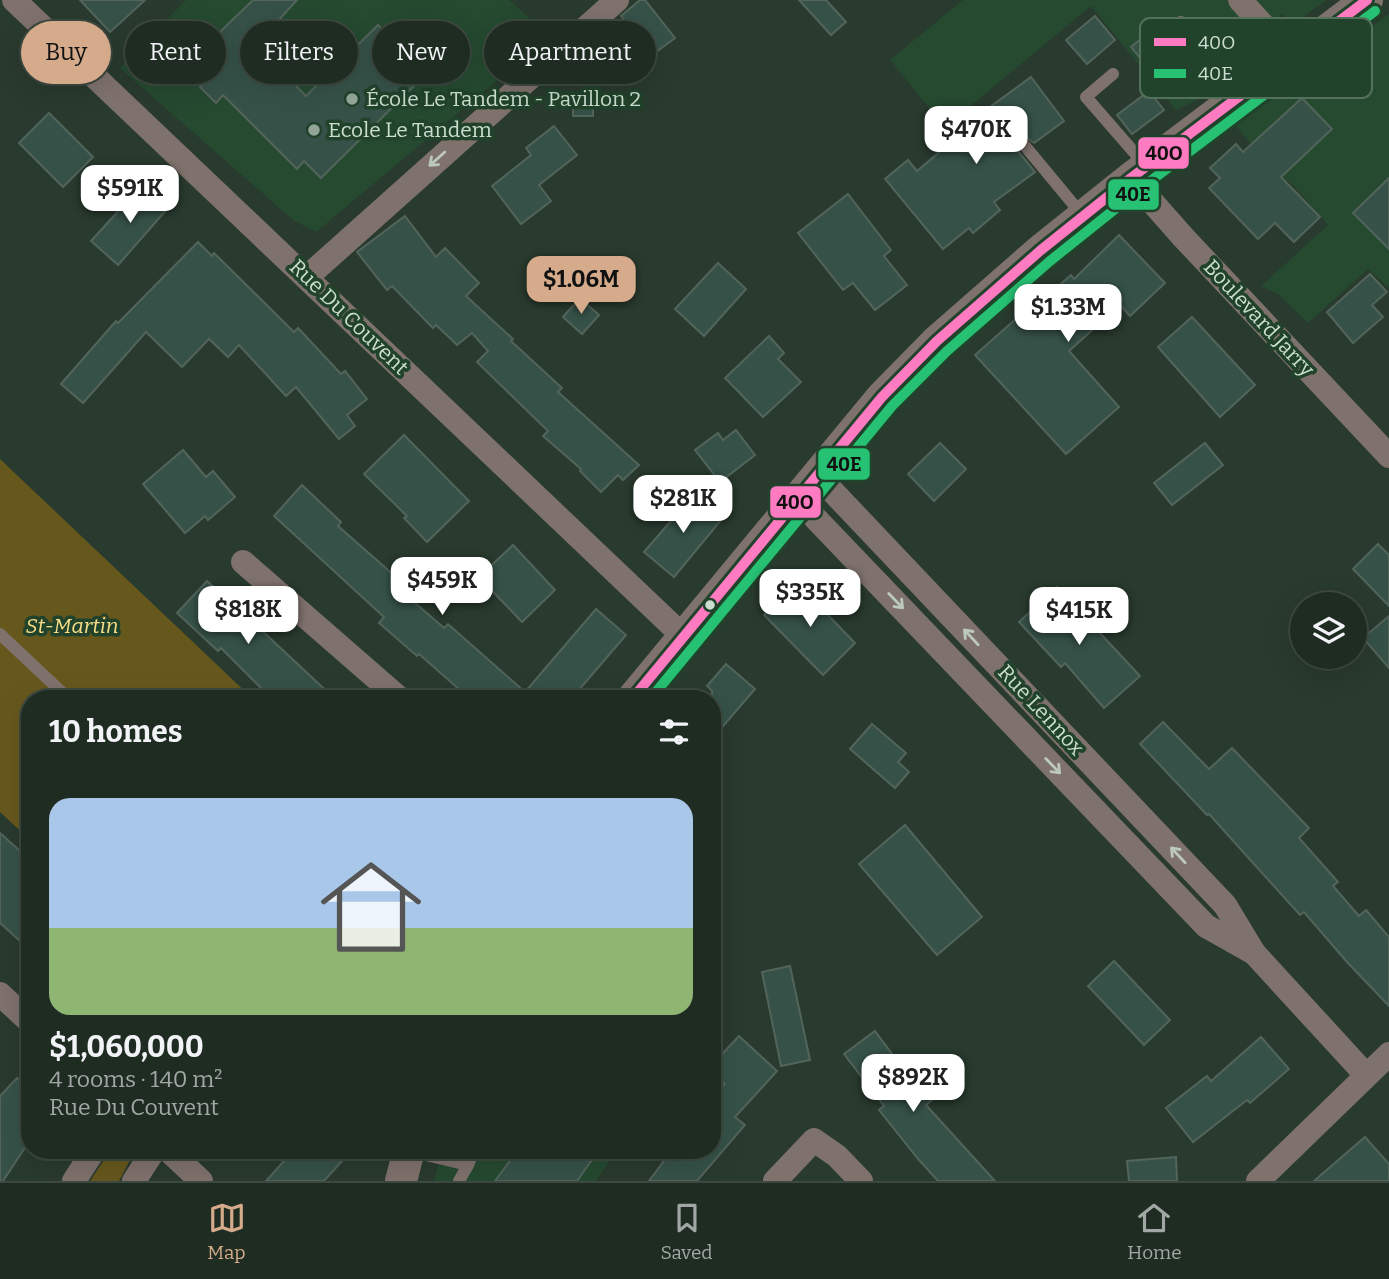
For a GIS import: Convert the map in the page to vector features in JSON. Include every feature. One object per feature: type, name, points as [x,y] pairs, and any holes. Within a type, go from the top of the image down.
[{"type":"street","name":"Rue Du Couvent","points":[[14,0],[683,636]]},
{"type":"street","points":[[307,277],[617,0]]},
{"type":"street","points":[[1240,0],[1256,18]]},
{"type":"street","points":[[1343,18],[1367,0]]},
{"type":"street","points":[[639,690],[906,370],[973,308],[1083,217],[1235,98]]},
{"type":"street","name":"Boulevard Jarry","points":[[1139,172],[1183,237],[1389,456]]},
{"type":"street","name":"Rue Lennox","points":[[817,475],[1225,905],[1254,953],[1366,1075]]},
{"type":"street","name":"Rue Lennox","points":[[797,499],[1206,926],[1254,953]]},
{"type":"street","points":[[243,562],[390,690]]},
{"type":"street","points":[[0,994],[21,1014]]},
{"type":"street","points":[[1258,1181],[1389,1054]]},
{"type":"street","points":[[775,1181],[814,1140],[837,1156],[860,1181]]},
{"type":"street","points":[[74,1181],[88,1159]]},
{"type":"street","points":[[134,1181],[148,1159]]},
{"type":"street","points":[[178,1159],[201,1181]]},
{"type":"street","points":[[401,1181],[407,1159]]},
{"type":"lane","points":[[1113,74],[1086,97],[1139,172]]},
{"type":"lane","points":[[1025,146],[1083,217]]},
{"type":"lane","points":[[0,634],[60,690]]},
{"type":"lane","points":[[442,1159],[468,1166]]},
{"type":"lane","points":[[459,1181],[471,1159]]},
{"type":"shaded area","name":"Ecole Le Tandem","points":[[186,0],[509,0],[533,21],[484,21],[484,84],[493,84],[316,232],[293,220],[138,84],[226,84],[226,21],[166,21]]},
{"type":"shaded area","points":[[963,0],[1327,0],[1302,18],[1286,18],[1282,14],[1278,18],[1140,18],[1140,66],[1091,6],[945,127],[890,60]]},
{"type":"shaded area","points":[[1389,14],[1389,288],[1368,269],[1308,323],[1278,294],[1261,286],[1328,225],[1293,185],[1270,167],[1235,125],[1272,98],[1372,98],[1372,26]]},
{"type":"shaded area","points":[[1166,98],[1198,98],[1193,102],[1176,110]]},
{"type":"shaded area","points":[[440,1159],[611,1159],[596,1181],[434,1181]]},
{"type":"green space","name":"St-Martin","points":[[0,459],[244,690],[21,690],[21,832],[0,812]]},
{"type":"green space","points":[[105,1159],[130,1159],[119,1181],[90,1181]]},
{"type":"building","points":[[80,0],[145,0],[111,31],[111,21],[100,21]]},
{"type":"building","name":"École Le Tandem - Pavillon 2","points":[[253,0],[297,0],[278,21],[240,21],[240,84],[294,84],[306,96],[318,84],[358,84],[358,45],[372,31],[372,84],[416,84],[321,178],[304,161],[297,169],[223,95],[216,103],[200,87],[203,84],[226,84],[226,26]]},
{"type":"building","points":[[640,0],[645,0],[675,38],[656,52],[656,21],[625,21],[621,16]]},
{"type":"building","points":[[799,0],[826,0],[846,22],[831,35]]},
{"type":"building","points":[[1095,16],[1115,40],[1087,64],[1066,40]]},
{"type":"building","points":[[1140,40],[1140,58],[1131,47]]},
{"type":"building","points":[[1031,77],[1064,121],[1034,143],[1027,138],[1019,140],[1016,147],[1018,151],[1035,172],[994,202],[1000,210],[973,233],[969,228],[943,249],[885,179],[908,160],[917,171],[964,131],[961,128]]},
{"type":"building","points":[[573,93],[593,93],[593,116],[573,116]]},
{"type":"building","points":[[1140,98],[1155,98],[1164,110],[1132,134],[1117,115]]},
{"type":"building","points":[[1302,98],[1332,129],[1281,177],[1320,217],[1294,242],[1275,223],[1258,239],[1209,188],[1220,178],[1210,168],[1236,144],[1243,152]]},
{"type":"building","points":[[49,113],[93,157],[63,187],[19,143]]},
{"type":"building","points":[[554,126],[577,155],[539,185],[551,201],[521,224],[492,186],[531,155],[526,148]]},
{"type":"building","points":[[1389,178],[1389,249],[1353,213]]},
{"type":"building","points":[[142,185],[168,208],[118,265],[91,241]]},
{"type":"building","points":[[848,194],[891,250],[884,256],[907,285],[875,310],[853,283],[843,290],[798,233]]},
{"type":"building","points":[[405,216],[436,257],[445,248],[479,283],[466,296],[562,388],[558,392],[639,465],[623,480],[618,475],[601,492],[581,469],[543,436],[548,431],[477,362],[488,351],[472,333],[457,345],[436,325],[433,328],[392,286],[387,290],[357,252]]},
{"type":"building","points":[[1119,235],[1165,283],[1130,316],[1120,305],[1069,351],[1119,407],[1066,454],[975,355],[1071,275],[1074,279]]},
{"type":"building","points":[[198,242],[212,256],[214,253],[294,332],[298,328],[341,374],[345,371],[367,399],[347,415],[355,426],[339,439],[296,387],[286,396],[239,345],[228,357],[209,339],[182,367],[146,332],[83,403],[61,384],[116,321],[118,323]]},
{"type":"building","points":[[718,263],[746,289],[704,336],[675,309]]},
{"type":"building","points":[[1370,274],[1387,292],[1372,305],[1383,317],[1353,343],[1327,312]]},
{"type":"building","points":[[580,298],[599,315],[582,334],[563,317]]},
{"type":"building","points":[[1192,317],[1255,385],[1220,417],[1158,347]]},
{"type":"building","points":[[769,336],[784,353],[778,359],[801,382],[763,417],[725,378]]},
{"type":"building","points":[[736,430],[755,455],[720,482],[695,450],[718,433],[723,440]]},
{"type":"building","points":[[404,435],[469,501],[427,542],[404,518],[407,516],[364,474]]},
{"type":"building","points":[[940,443],[966,469],[934,501],[908,474]]},
{"type":"building","points":[[1205,443],[1223,465],[1172,505],[1154,483]]},
{"type":"building","points":[[183,450],[206,477],[213,471],[235,497],[208,520],[205,516],[185,533],[143,484]]},
{"type":"building","points":[[302,485],[341,522],[338,526],[396,577],[391,582],[444,628],[448,624],[523,690],[460,690],[379,623],[384,617],[274,516]]},
{"type":"building","points":[[691,493],[722,519],[674,577],[644,552]]},
{"type":"building","points":[[1378,544],[1389,555],[1389,606],[1353,569]]},
{"type":"building","points":[[513,545],[555,590],[522,622],[479,577]]},
{"type":"building","points":[[207,581],[325,690],[263,690],[221,648],[218,651],[177,613]]},
{"type":"building","points":[[797,583],[855,643],[823,675],[764,615]]},
{"type":"building","points":[[1057,587],[1140,676],[1104,708],[1065,663],[1061,667],[1019,622]]},
{"type":"building","points":[[596,609],[626,635],[579,690],[527,690]]},
{"type":"building","points":[[1389,616],[1389,668],[1367,643],[1367,635]]},
{"type":"building","points":[[726,664],[755,689],[721,729],[721,690],[711,690],[707,686]]},
{"type":"building","points":[[1163,722],[1209,769],[1232,748],[1309,828],[1299,838],[1338,882],[1333,886],[1359,916],[1366,910],[1389,937],[1389,1006],[1304,912],[1300,915],[1209,814],[1207,815],[1140,744]]},
{"type":"building","points":[[872,724],[906,753],[898,762],[909,772],[895,788],[850,749]]},
{"type":"building","points":[[905,825],[982,917],[937,955],[859,864]]},
{"type":"building","points":[[0,833],[21,852],[21,942],[0,923]]},
{"type":"building","points":[[1114,961],[1170,1020],[1144,1045],[1088,986]]},
{"type":"building","points":[[790,966],[810,1060],[781,1066],[762,972]]},
{"type":"building","points":[[875,1031],[913,1082],[917,1079],[933,1099],[926,1105],[995,1181],[938,1181],[879,1110],[884,1106],[844,1054]]},
{"type":"building","points":[[739,1036],[777,1071],[735,1117],[745,1125],[721,1153],[721,1088],[725,1084],[721,1081],[721,1055]]},
{"type":"building","points":[[1261,1037],[1289,1069],[1250,1103],[1247,1100],[1193,1142],[1166,1108],[1207,1076],[1211,1081]]},
{"type":"building","points":[[17,1078],[21,1082],[21,1154],[3,1181],[0,1181],[0,1096]]},
{"type":"building","points":[[1365,1137],[1389,1164],[1389,1181],[1314,1181]]},
{"type":"building","points":[[1176,1157],[1177,1181],[1129,1181],[1127,1161]]},
{"type":"building","points":[[286,1159],[344,1159],[324,1181],[266,1181]]},
{"type":"building","points":[[511,1159],[593,1159],[577,1181],[495,1181]]},
{"type":"building","points":[[665,1159],[716,1159],[697,1181],[649,1181]]},
{"type":"transit line","name":"40O","points":[[1343,18],[1367,0]]},
{"type":"transit line","name":"40E","points":[[1366,18],[1375,11]]},
{"type":"transit line","name":"40O","points":[[640,690],[882,397],[937,341],[1041,250],[1237,98]]},
{"type":"transit line","name":"40E","points":[[658,690],[892,406],[947,351],[1050,261],[1260,98]]},
{"type":"place","name":"École Le Tandem - Pavillon 2","points":[[352,99]]},
{"type":"place","name":"Ecole Le Tandem","points":[[314,130]]}]
